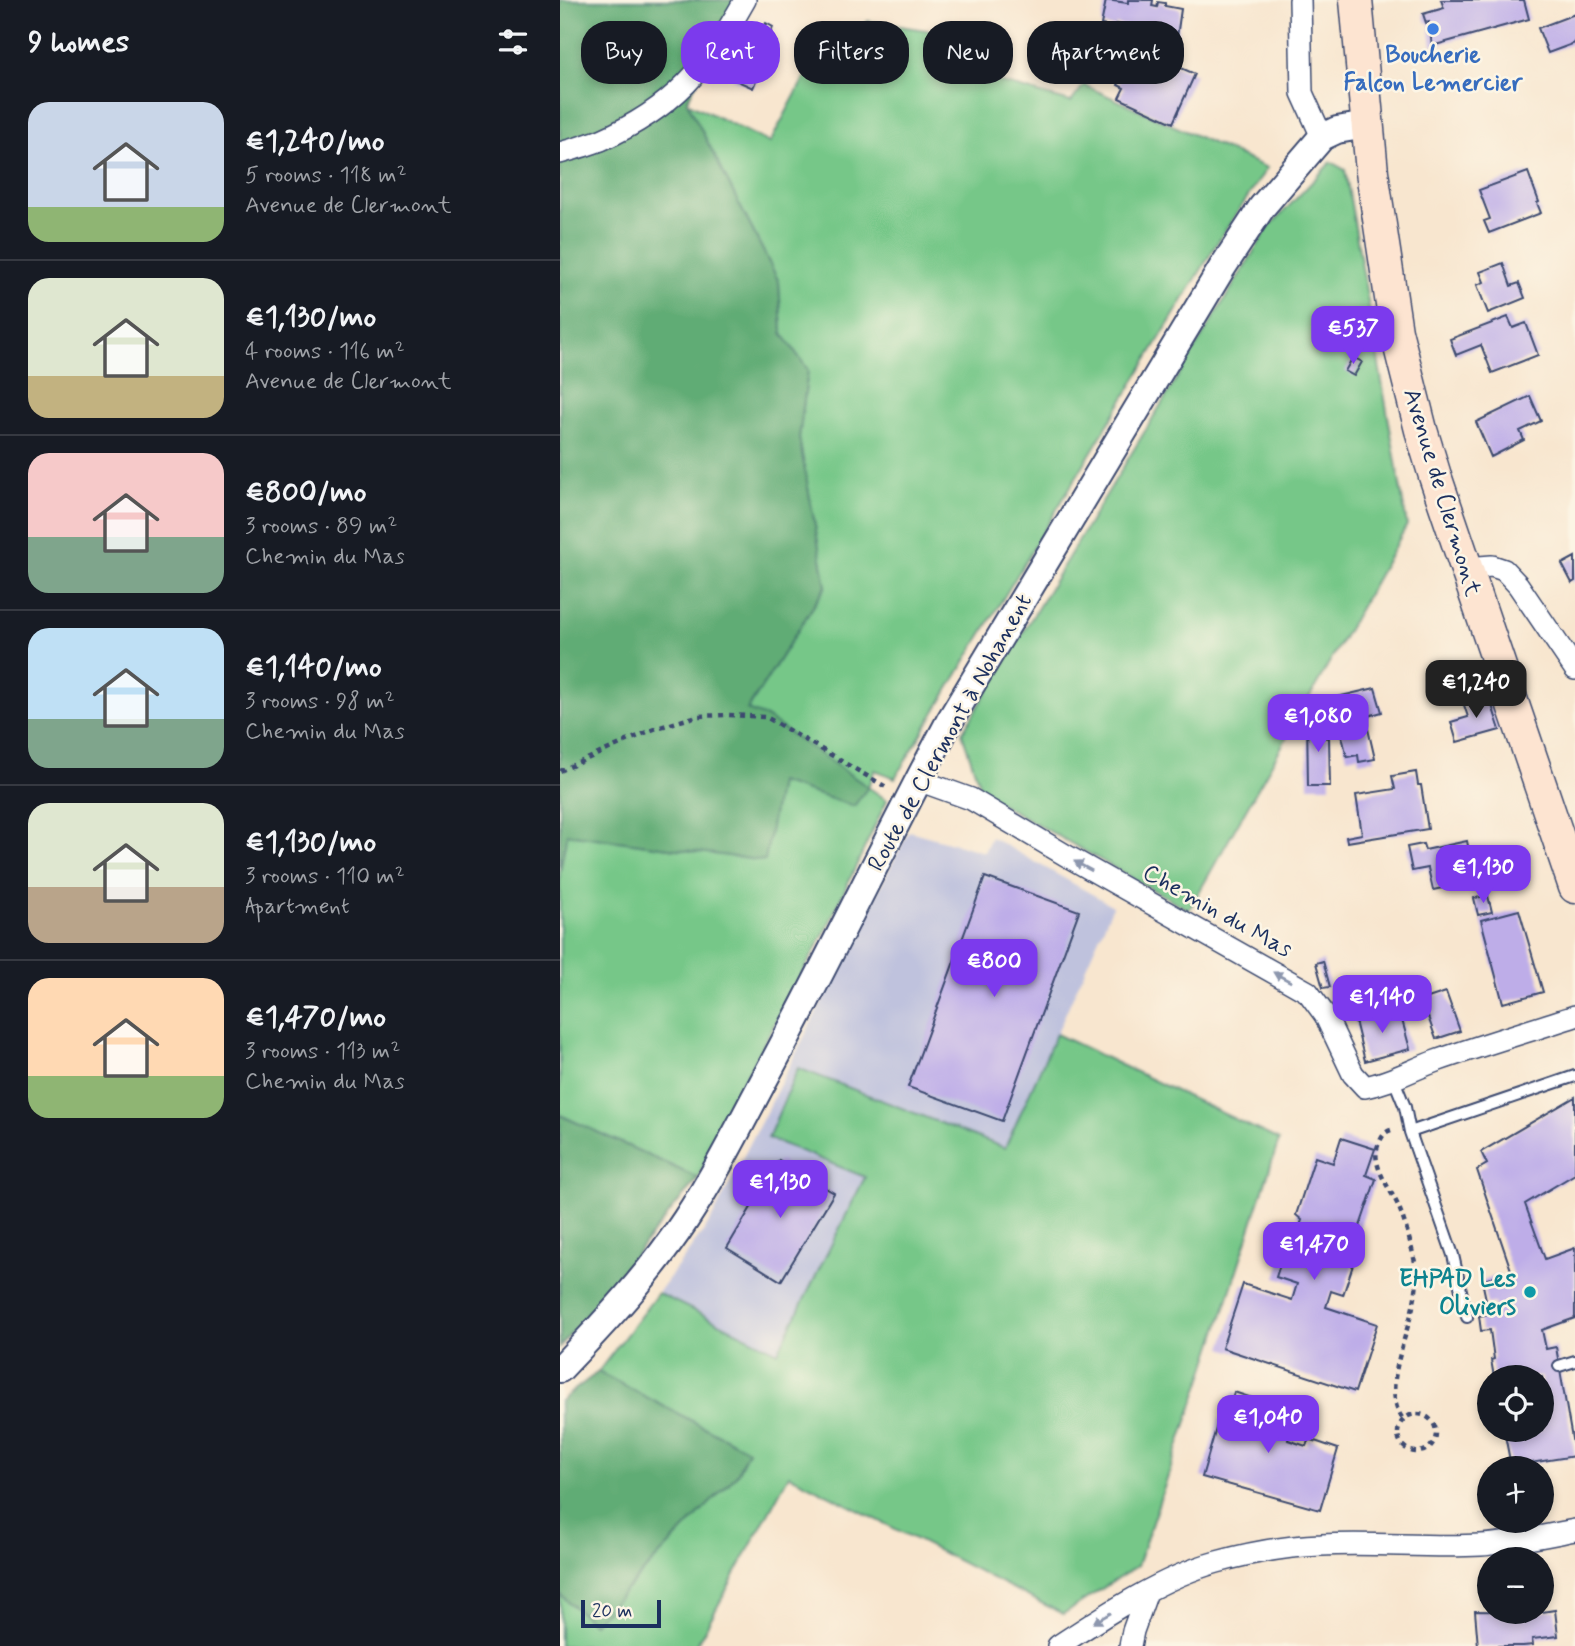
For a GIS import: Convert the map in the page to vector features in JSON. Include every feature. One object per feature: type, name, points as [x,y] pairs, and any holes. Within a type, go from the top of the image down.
[{"type":"main road","name":"Avenue de Clermont","points":[[1356,0],[1372,172],[1396,331],[1421,430],[1575,887]]},
{"type":"street","points":[[560,153],[600,140],[657,110],[682,89],[709,58],[745,0]]},
{"type":"street","points":[[1300,0],[1302,93],[1322,137],[1337,130],[1367,125]]},
{"type":"street","name":"Route de Clermont à Nohanent","points":[[560,1369],[642,1278],[685,1220],[812,991],[949,722],[1222,268],[1262,207],[1322,137]]},
{"type":"street","points":[[1466,568],[1492,566],[1504,570],[1518,585],[1575,669]]},
{"type":"street","name":"Chemin du Mas","points":[[913,790],[971,799],[1308,992],[1325,1014],[1353,1074],[1365,1087],[1394,1080],[1447,1057],[1575,1016]]},
{"type":"street","points":[[1058,1646],[1147,1592],[1197,1568],[1217,1562],[1267,1551],[1321,1545],[1482,1545],[1575,1530]]},
{"type":"street","points":[[1130,1646],[1147,1592]]},
{"type":"lane","points":[[1409,1128],[1575,1076]]},
{"type":"lane","points":[[1394,1080],[1453,1255],[1467,1317]]},
{"type":"lane","points":[[1559,1366],[1575,1361]]},
{"type":"path","points":[[560,771],[654,729],[697,716],[766,717],[913,790]]},
{"type":"path","points":[[1402,1419],[1397,1410],[1395,1396],[1396,1366],[1410,1323],[1417,1271],[1399,1208],[1381,1173],[1376,1155],[1378,1144],[1386,1132],[1409,1128]]},
{"type":"path","points":[[1413,1413],[1428,1417],[1433,1422],[1436,1437],[1427,1449],[1412,1452],[1400,1443],[1397,1436],[1402,1419],[1413,1413]]},
{"type":"shaded area","points":[[909,831],[984,852],[991,837],[1113,906],[1006,1148],[799,1068],[768,1138],[866,1176],[778,1352],[658,1293],[710,1222]]},
{"type":"green space","points":[[560,0],[736,0],[726,21],[681,21],[681,84],[696,84],[687,102],[779,282],[782,333],[808,370],[799,438],[826,586],[747,710],[766,717],[868,787],[854,806],[779,782],[765,861],[567,834],[560,871]]},
{"type":"green space","points":[[909,27],[923,30],[923,84],[1006,84],[1071,102],[1084,85],[1267,168],[1219,240],[895,778],[875,770],[868,787],[887,800],[826,930],[739,1089],[698,1178],[560,1115],[560,871],[566,834],[764,861],[779,782],[854,806],[747,711],[826,586],[799,438],[808,370],[782,333],[779,282],[687,102],[770,143],[801,84],[909,84]]},
{"type":"green space","points":[[1331,162],[1345,170],[1407,525],[1189,910],[982,793],[962,733],[1268,228]]},
{"type":"green space","points":[[1056,1034],[1279,1140],[1205,1369],[1137,1566],[1063,1614],[789,1475],[696,1646],[560,1646],[560,1594],[594,1623],[736,1476],[748,1451],[598,1372],[658,1293],[778,1352],[865,1177],[768,1138],[798,1068],[1005,1148]]},
{"type":"green space","points":[[560,1115],[698,1178],[560,1347]]},
{"type":"green space","points":[[598,1372],[748,1450],[736,1476],[593,1624],[560,1594],[560,1401]]},
{"type":"building","points":[[1106,0],[1128,3],[1128,0],[1153,0],[1152,6],[1157,7],[1158,2],[1181,9],[1179,21],[1102,21]]},
{"type":"building","points":[[1441,0],[1524,0],[1529,19],[1432,46],[1429,22],[1426,23],[1423,14],[1444,8]]},
{"type":"building","points":[[1575,14],[1575,43],[1548,53],[1538,28]]},
{"type":"building","points":[[1184,69],[1195,74],[1173,123],[1119,98],[1124,88],[1118,85],[1184,84]]},
{"type":"building","points":[[1528,172],[1541,213],[1489,233],[1484,221],[1490,219],[1479,190]]},
{"type":"building","points":[[1503,263],[1511,286],[1519,283],[1525,298],[1488,313],[1477,285],[1484,282],[1480,272]]},
{"type":"building","points":[[1508,317],[1513,328],[1526,323],[1538,355],[1492,373],[1481,345],[1456,355],[1450,339]]},
{"type":"building","points":[[1353,357],[1362,362],[1354,376],[1345,371]]},
{"type":"building","points":[[1530,396],[1541,421],[1520,431],[1524,440],[1491,457],[1476,422]]},
{"type":"building","points":[[1575,557],[1575,581],[1572,583],[1562,564]]},
{"type":"building","points":[[1375,688],[1382,712],[1361,718],[1363,730],[1368,729],[1375,759],[1359,762],[1358,755],[1347,757],[1333,698]]},
{"type":"building","points":[[1489,696],[1500,730],[1457,742],[1451,722],[1468,717],[1463,702]]},
{"type":"building","points":[[1321,714],[1321,737],[1329,738],[1330,786],[1308,786],[1307,715]]},
{"type":"building","points":[[1416,772],[1418,785],[1421,785],[1428,829],[1347,842],[1346,837],[1362,834],[1356,795],[1395,789],[1392,776]]},
{"type":"building","points":[[1467,841],[1475,881],[1433,890],[1428,868],[1412,871],[1407,847],[1423,844],[1425,850]]},
{"type":"building","points":[[985,877],[1079,911],[1002,1121],[908,1087]]},
{"type":"building","points":[[1488,896],[1492,912],[1478,915],[1474,898]]},
{"type":"building","points":[[1519,910],[1543,992],[1503,1003],[1481,920]]},
{"type":"building","points":[[1323,961],[1330,987],[1323,988],[1316,963]]},
{"type":"building","points":[[1446,992],[1460,1031],[1436,1039],[1422,1000]]},
{"type":"building","points":[[1399,1009],[1410,1049],[1365,1061],[1355,1021]]},
{"type":"building","name":"EHPAD Les Oliviers","points":[[1575,1097],[1575,1174],[1525,1204],[1545,1259],[1575,1248],[1575,1318],[1542,1330],[1546,1349],[1556,1347],[1575,1456],[1554,1459],[1554,1456],[1509,1456],[1506,1442],[1554,1442],[1554,1365],[1492,1365],[1491,1360],[1494,1359],[1490,1330],[1481,1331],[1479,1316],[1496,1312],[1494,1303],[1487,1304],[1482,1281],[1499,1275],[1501,1281],[1513,1276],[1477,1170],[1487,1164],[1481,1152]]},
{"type":"building","points":[[1341,1138],[1375,1149],[1366,1175],[1376,1179],[1356,1238],[1342,1233],[1336,1252],[1355,1259],[1343,1295],[1331,1291],[1326,1307],[1377,1324],[1355,1392],[1222,1348],[1243,1284],[1292,1300],[1297,1284],[1276,1277],[1292,1227],[1299,1229],[1302,1220],[1296,1215],[1315,1157],[1333,1163]]},
{"type":"building","points":[[779,1160],[834,1193],[781,1281],[727,1248]]},
{"type":"building","points":[[1234,1392],[1294,1412],[1288,1440],[1306,1446],[1309,1439],[1338,1449],[1320,1510],[1202,1477],[1219,1418],[1225,1422]]},
{"type":"building","points":[[1554,1610],[1558,1636],[1532,1639],[1533,1645],[1478,1646],[1475,1611],[1477,1624],[1554,1624]]},
{"type":"place","name":"Boucherie Falcon Lemercier","points":[[1433,29]]},
{"type":"place","name":"EHPAD Les Oliviers","points":[[1530,1292]]}]
